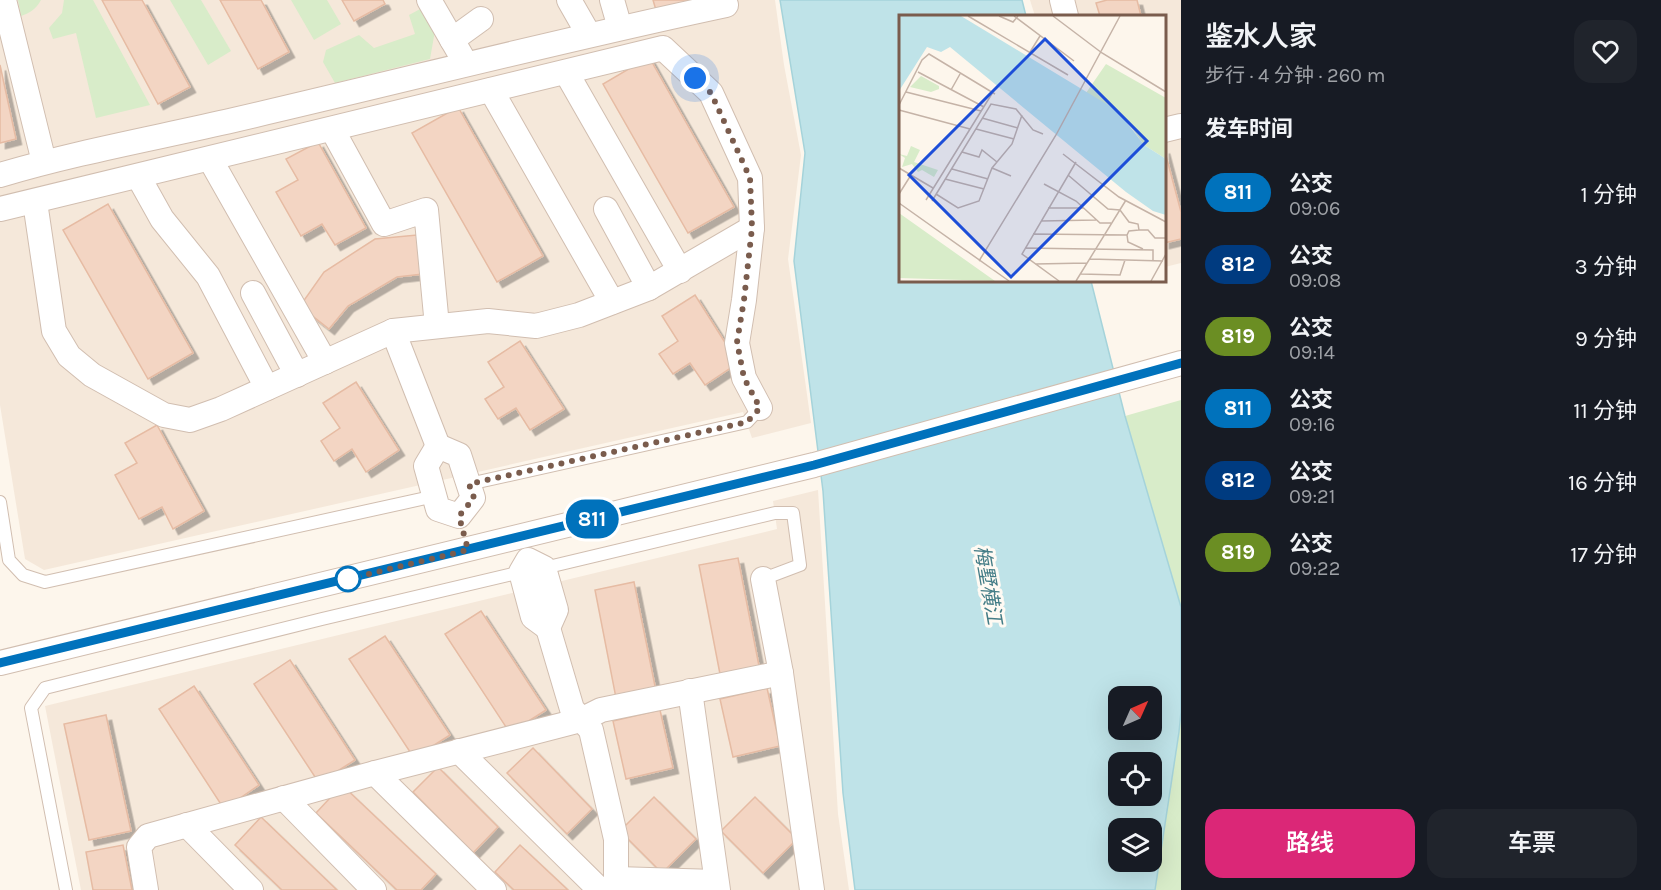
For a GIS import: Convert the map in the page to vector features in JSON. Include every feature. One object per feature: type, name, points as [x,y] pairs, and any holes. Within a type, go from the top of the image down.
[{"type":"street","points":[[429,0],[466,64]]},
{"type":"street","points":[[569,0],[589,34]]},
{"type":"street","points":[[612,0],[620,28]]},
{"type":"street","points":[[1062,0],[1066,15]]},
{"type":"street","points":[[4,8],[44,162]]},
{"type":"street","points":[[0,175],[44,162],[234,120],[589,34],[726,9]]},
{"type":"street","points":[[452,40],[482,19]]},
{"type":"street","points":[[0,209],[663,48],[711,93],[750,178],[752,228],[737,342],[744,378],[760,408]]},
{"type":"street","points":[[566,72],[680,270]]},
{"type":"street","points":[[491,90],[612,302]]},
{"type":"street","points":[[1166,130],[1181,126]]},
{"type":"street","points":[[332,129],[384,224],[426,210],[437,326]]},
{"type":"street","points":[[210,159],[325,362]]},
{"type":"street","points":[[138,176],[162,219],[208,276],[267,388]]},
{"type":"street","points":[[36,202],[54,331],[69,356],[92,375],[164,415],[190,420],[221,409],[393,331],[488,321],[536,326],[579,315],[649,288],[752,228]]},
{"type":"street","points":[[606,209],[649,288]]},
{"type":"street","points":[[253,293],[297,375]]},
{"type":"street","points":[[393,331],[438,446],[459,455],[474,498],[459,516]]},
{"type":"street","points":[[0,663],[814,465],[1181,363]]},
{"type":"street","points":[[438,446],[426,466],[438,508],[459,516]]},
{"type":"street","points":[[459,516],[468,550]]},
{"type":"street","points":[[522,536],[531,567],[534,617],[548,628],[572,709],[591,730],[616,839],[610,886]]},
{"type":"street","points":[[763,579],[781,674],[812,890]]},
{"type":"street","points":[[146,890],[139,847],[148,836],[375,773],[581,720],[601,710],[781,674]]},
{"type":"street","points":[[459,752],[610,886],[717,886],[690,691]]},
{"type":"street","points":[[375,773],[494,890]]},
{"type":"street","points":[[284,798],[374,890]]},
{"type":"street","points":[[187,825],[251,890]]},
{"type":"lane","points":[[469,484],[747,422],[760,408]]},
{"type":"lane","points":[[0,502],[9,560],[23,575],[45,582],[435,496]]},
{"type":"lane","points":[[66,890],[31,708],[45,688],[531,567],[775,513],[793,513],[800,565],[763,579]]},
{"type":"shaded area","points":[[0,0],[775,0],[784,65],[801,155],[788,259],[811,423],[752,438],[743,412],[44,570],[25,559],[0,405]]},
{"type":"shaded area","points":[[1030,0],[1181,0],[1181,263],[1166,267],[1166,15],[1035,15]]},
{"type":"shaded area","points":[[818,490],[838,814],[849,890],[81,890],[45,706],[777,529],[773,501]]},
{"type":"green space","points":[[18,0],[41,0],[27,14],[21,16]]},
{"type":"green space","points":[[64,0],[93,0],[150,105],[96,118],[76,33],[53,39],[49,28],[62,13]]},
{"type":"green space","points":[[170,0],[201,0],[231,51],[208,65]]},
{"type":"green space","points":[[291,0],[327,0],[341,24],[314,40]]},
{"type":"green space","points":[[422,8],[436,25],[430,59],[335,83],[323,62],[326,50],[359,35],[374,48],[415,34],[409,15]]},
{"type":"green space","points":[[1181,400],[1181,607],[1125,416]]},
{"type":"green space","points":[[1181,712],[1181,890],[1155,890],[1158,872],[1162,872],[1162,844]]},
{"type":"water","name":"梅墅横江","points":[[780,0],[1022,0],[1026,15],[899,15],[899,282],[1091,282],[1125,416],[1181,607],[1181,712],[1162,844],[1162,818],[1108,818],[1108,872],[1158,872],[1155,890],[855,890],[843,793],[823,491],[794,261],[805,153]]},
{"type":"building","points":[[102,0],[142,0],[190,87],[158,104]]},
{"type":"building","points":[[220,0],[261,0],[289,52],[258,69]]},
{"type":"building","points":[[342,0],[383,0],[385,4],[354,21]]},
{"type":"building","points":[[653,0],[710,0],[658,17]]},
{"type":"building","points":[[1107,0],[1137,0],[1141,15],[1100,15],[1096,3]]},
{"type":"building","points":[[649,57],[734,207],[688,233],[603,84]]},
{"type":"building","points":[[0,65],[16,139],[0,143]]},
{"type":"building","points":[[458,107],[543,256],[497,282],[412,133]]},
{"type":"building","points":[[318,142],[366,228],[335,245],[322,224],[301,236],[276,192],[298,180],[286,159]]},
{"type":"building","points":[[1166,156],[1181,212],[1181,239],[1166,243]]},
{"type":"building","points":[[108,204],[193,353],[148,379],[63,230]]},
{"type":"building","points":[[417,235],[423,274],[397,277],[348,306],[329,329],[300,306],[324,272],[375,239]]},
{"type":"building","points":[[695,295],[738,363],[705,385],[690,363],[673,374],[659,354],[678,341],[662,316]]},
{"type":"building","points":[[520,341],[564,409],[530,430],[516,408],[498,419],[485,399],[504,387],[488,362]]},
{"type":"building","points":[[356,382],[399,450],[366,472],[352,449],[334,461],[321,441],[340,428],[323,403]]},
{"type":"building","points":[[157,425],[204,511],[173,529],[162,507],[139,519],[115,475],[137,463],[125,443]]},
{"type":"building","points":[[738,558],[759,666],[720,674],[699,565]]},
{"type":"building","points":[[634,582],[656,691],[616,698],[595,590]]},
{"type":"building","points":[[481,611],[546,710],[510,733],[445,634]]},
{"type":"building","points":[[385,636],[450,735],[414,758],[349,659]]},
{"type":"building","points":[[290,660],[355,760],[319,783],[254,684]]},
{"type":"building","points":[[194,686],[259,785],[224,809],[159,709]]},
{"type":"building","points":[[767,688],[780,746],[733,757],[720,699]]},
{"type":"building","points":[[660,710],[673,768],[626,779],[613,721]]},
{"type":"building","points":[[106,715],[131,831],[89,840],[64,724]]},
{"type":"building","points":[[533,748],[592,809],[567,834],[507,773]]},
{"type":"building","points":[[438,767],[498,827],[473,853],[413,792]]},
{"type":"building","points":[[342,785],[436,874],[421,890],[397,890],[316,813]]},
{"type":"building","points":[[654,797],[696,839],[662,873],[620,831]]},
{"type":"building","points":[[755,797],[797,839],[763,873],[721,831]]},
{"type":"building","points":[[261,817],[337,890],[282,890],[235,845]]},
{"type":"building","points":[[123,845],[132,890],[93,890],[86,852]]},
{"type":"building","points":[[520,845],[568,890],[514,890],[495,872]]},
{"type":"bus line","name":"811","points":[[0,663],[814,465],[1181,363]]},
{"type":"route","points":[[348,579],[468,550],[459,516],[474,498],[469,484],[747,422],[760,408],[744,378],[737,342],[752,228],[750,178],[711,93],[695,78]]}]
